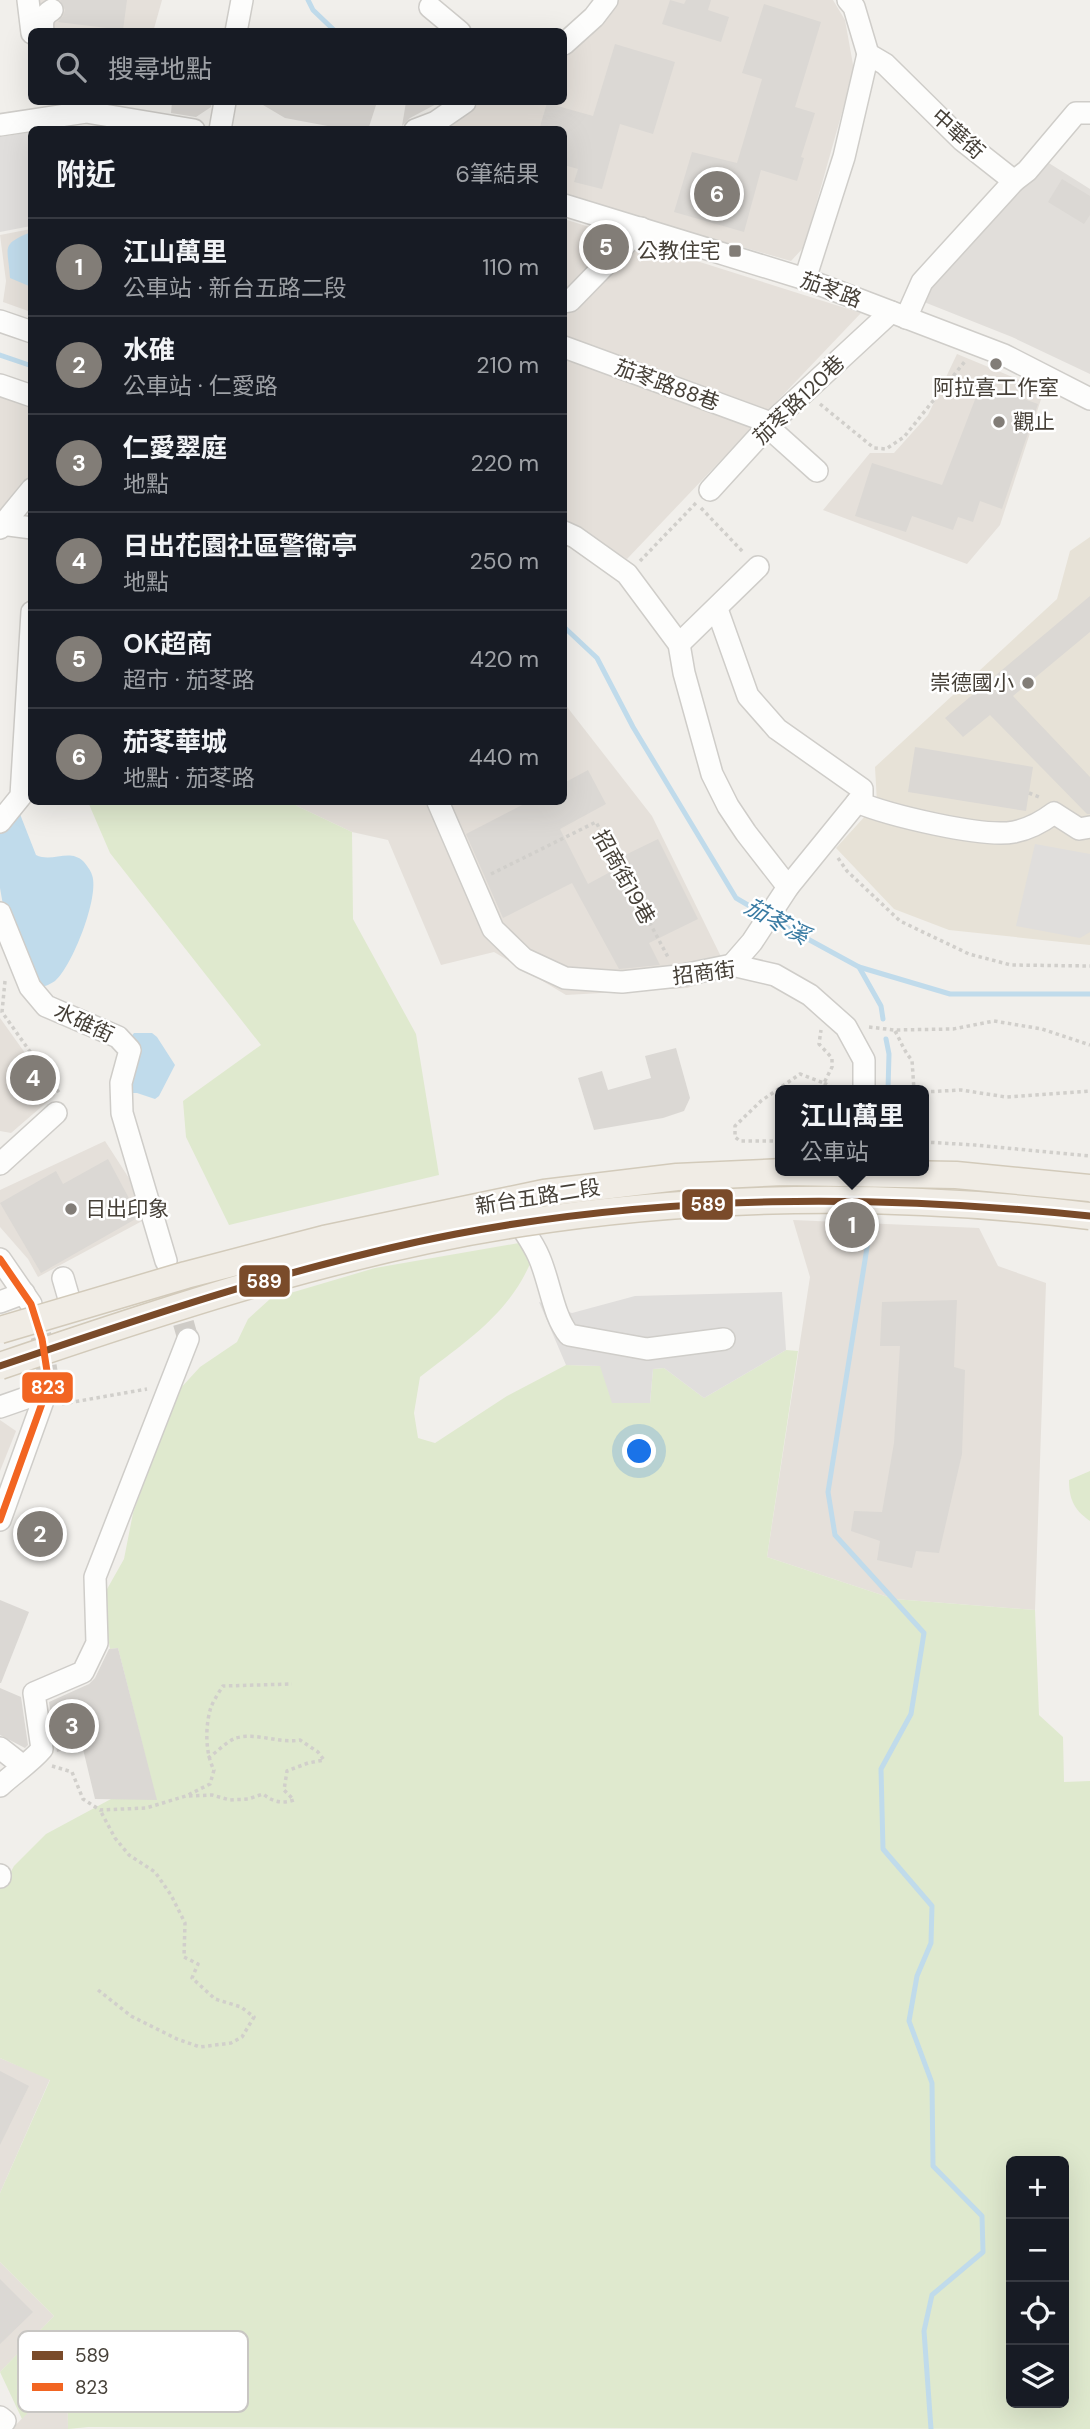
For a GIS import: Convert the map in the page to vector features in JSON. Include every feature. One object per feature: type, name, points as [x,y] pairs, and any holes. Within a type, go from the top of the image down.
[{"type":"main road","name":"新台五路二段","points":[[0,1330],[186,1275],[324,1239],[544,1193],[677,1177],[775,1172]]},
{"type":"main road","name":"新台五路二段","points":[[929,1175],[1090,1188]]},
{"type":"main road","name":"新台五路二段","points":[[0,1366],[304,1270],[519,1223],[627,1209],[747,1201],[863,1199],[953,1202],[1090,1216]]},
{"type":"street","points":[[28,0],[31,28]]},
{"type":"street","points":[[237,28],[242,0]]},
{"type":"street","points":[[567,41],[594,17],[607,0]]},
{"type":"street","points":[[806,279],[844,157],[868,54],[857,2]]},
{"type":"street","points":[[430,6],[455,28]]},
{"type":"street","points":[[43,28],[45,14],[52,10]]},
{"type":"street","name":"中華街","points":[[868,54],[886,64],[962,140],[1014,181]]},
{"type":"street","points":[[221,126],[224,105]]},
{"type":"street","points":[[436,126],[461,105]]},
{"type":"street","points":[[0,125],[47,109],[85,107],[175,126]]},
{"type":"street","points":[[898,315],[922,282],[1014,181],[1027,172],[1076,113],[1090,113]]},
{"type":"street","name":"茄苳路","points":[[567,206],[806,279],[1004,355],[1090,399]]},
{"type":"street","points":[[567,302],[641,229]]},
{"type":"street","name":"茄苳路120巷","points":[[710,490],[770,425],[805,392],[898,315]]},
{"type":"street","points":[[0,321],[28,331]]},
{"type":"street","name":"茄苳路88巷","points":[[567,348],[770,425]]},
{"type":"street","points":[[0,386],[28,395]]},
{"type":"street","points":[[770,425],[817,471]]},
{"type":"street","points":[[1,525],[28,494]]},
{"type":"street","points":[[1,525],[28,528]]},
{"type":"street","points":[[567,533],[627,574],[679,644],[684,673],[712,774],[728,806],[746,833],[788,887]]},
{"type":"street","points":[[679,644],[758,567]]},
{"type":"street","points":[[717,609],[748,696],[776,729],[862,789],[862,796],[788,887],[752,942],[732,965]]},
{"type":"street","points":[[0,822],[22,796],[28,686]]},
{"type":"street","points":[[857,802],[929,822],[972,830],[1013,832],[1042,822],[1054,813],[1079,828],[1090,827]]},
{"type":"street","name":"招商街","points":[[439,805],[493,929],[524,958],[565,978],[622,982],[678,976],[732,965],[775,975],[810,995],[839,1021]]},
{"type":"street","name":"水碓街","points":[[0,913],[30,987],[46,1006],[118,1037],[130,1051],[121,1083],[122,1113],[166,1261]]},
{"type":"street","points":[[839,1021],[864,1060],[864,1085]]},
{"type":"street","points":[[0,1164],[57,1113]]},
{"type":"street","points":[[953,1202],[956,1175]]},
{"type":"street","points":[[519,1223],[539,1256],[561,1325],[569,1335],[647,1349],[724,1339]]},
{"type":"street","points":[[0,1259],[27,1298],[0,1302]]},
{"type":"street","points":[[63,1278],[72,1309]]},
{"type":"street","points":[[0,1786],[42,1749],[34,1693],[83,1672],[97,1643],[95,1577],[188,1339]]},
{"type":"street","points":[[0,1407],[45,1394]]},
{"type":"street","points":[[0,1520],[45,1394]]},
{"type":"street","points":[[0,1748],[28,1763]]},
{"type":"path","points":[[805,392],[874,448],[886,449],[904,437],[954,377],[976,344]]},
{"type":"path","points":[[710,490],[701,508],[758,567]]},
{"type":"path","points":[[627,574],[710,490]]},
{"type":"path","name":"招商街19巷","points":[[474,883],[596,822],[678,976]]},
{"type":"path","points":[[826,843],[847,871],[900,921],[969,954],[1011,965],[1090,966]]},
{"type":"path","points":[[12,945],[6,957],[2,1012],[60,1092],[57,1113]]},
{"type":"path","points":[[824,1083],[832,1067],[832,1058],[819,1044],[821,1031],[839,1021],[894,1030],[953,1029],[994,1021],[1042,1029],[1090,1045]]},
{"type":"path","points":[[894,1030],[912,1060],[914,1085]]},
{"type":"path","points":[[784,1085],[800,1074],[828,1085]]},
{"type":"path","points":[[929,1092],[961,1090],[1006,1097],[1090,1091]]},
{"type":"path","points":[[775,1091],[735,1126],[735,1137],[740,1142],[775,1141]]},
{"type":"path","points":[[929,1142],[1090,1156]]},
{"type":"path","points":[[45,1394],[170,1386]]},
{"type":"path","points":[[100,1811],[146,1808],[186,1796],[210,1784],[214,1770],[208,1758],[211,1706],[223,1686],[292,1684]]},
{"type":"path","points":[[186,1796],[212,1795],[230,1800],[248,1799],[263,1794],[283,1804],[294,1800],[284,1790],[287,1771],[324,1760],[318,1752],[300,1740],[288,1742],[256,1737],[235,1738],[208,1758]]},
{"type":"path","points":[[28,1763],[72,1772],[83,1799],[100,1811],[115,1838],[129,1855],[155,1872],[171,1895],[185,1923],[184,1957],[198,1964],[192,1978],[215,1999],[241,2007],[254,2017],[242,2037],[231,2043],[200,2047],[177,2039],[131,2016],[98,1990]]},
{"type":"shaded area","points":[[40,0],[162,0],[154,28],[41,28]]},
{"type":"shaded area","points":[[619,0],[833,0],[845,20],[854,70],[804,247],[791,261],[567,197],[567,126],[451,126],[477,105],[567,105],[567,55],[601,24]]},
{"type":"shaded area","points":[[28,132],[28,227],[0,232],[0,137]]},
{"type":"shaded area","points":[[1044,160],[1090,189],[1090,374],[1012,337],[924,302],[929,289]]},
{"type":"shaded area","points":[[567,220],[861,313],[627,559],[567,524]]},
{"type":"shaded area","points":[[28,230],[28,311],[3,302],[6,281],[0,235]]},
{"type":"shaded area","points":[[957,354],[1044,390],[1000,525],[967,564],[823,510],[870,453],[894,453],[928,415]]},
{"type":"shaded area","points":[[0,393],[28,402],[28,478],[0,511]]},
{"type":"shaded area","name":"崇德國小","points":[[1090,537],[1090,945],[949,930],[894,909],[836,848],[877,803],[875,767],[1057,599],[1070,551]]},
{"type":"shaded area","points":[[567,707],[652,816],[730,975],[687,988],[566,995],[494,952],[441,965],[388,840],[352,832],[297,806],[567,805]]},
{"type":"shaded area","points":[[1035,844],[1090,854],[1090,932],[1080,938],[1016,926]]},
{"type":"shaded area","points":[[0,1018],[55,1095],[11,1133],[0,1131]]},
{"type":"shaded area","name":"日出印象","points":[[105,1141],[134,1186],[144,1220],[38,1277],[28,1259],[0,1227],[0,1190]]},
{"type":"shaded area","points":[[793,1220],[979,1228],[998,1266],[1046,1283],[1035,1610],[894,1599],[767,1557],[810,1277]]},
{"type":"shaded area","points":[[782,1292],[786,1350],[704,1398],[664,1368],[653,1369],[650,1403],[612,1403],[600,1366],[566,1365],[539,1302],[572,1313],[635,1296]]},
{"type":"shaded area","points":[[0,1420],[16,1431],[0,1471]]},
{"type":"shaded area","points":[[0,2058],[50,2079],[0,2193]]},
{"type":"shaded area","points":[[0,2262],[54,2316],[40,2331],[18,2331],[18,2353],[0,2372]]},
{"type":"shaded area","points":[[28,2412],[68,2412],[68,2429],[12,2429]]},
{"type":"green space","points":[[89,805],[296,805],[352,832],[353,919],[416,1034],[439,1175],[229,1225],[186,1137],[183,1101],[261,1045],[110,853]]},
{"type":"green space","points":[[519,1243],[532,1259],[512,1296],[485,1326],[420,1377],[414,1413],[418,1438],[435,1443],[507,1396],[566,1365],[600,1366],[650,1403],[653,1369],[664,1368],[704,1398],[786,1350],[798,1351],[767,1557],[894,1599],[1035,1610],[1039,1715],[1063,1737],[1064,1782],[1090,1781],[1090,2429],[68,2429],[68,2412],[248,2412],[248,2331],[40,2331],[54,2316],[0,2262],[0,2193],[50,2080],[0,2058],[0,1887],[14,1866],[46,1834],[111,1799],[156,1799],[118,1648],[110,1649],[102,1598],[124,1559],[133,1513],[178,1391],[200,1367],[237,1342],[248,1319],[270,1299],[375,1268]]},
{"type":"green space","points":[[1090,1471],[1090,1521],[1080,1513],[1074,1503],[1069,1480]]},
{"type":"green space","points":[[18,2353],[18,2410],[0,2372]]},
{"type":"green space","points":[[19,2412],[28,2412],[22,2419]]},
{"type":"water","points":[[28,233],[28,286],[10,278],[8,248],[14,240]]},
{"type":"water","points":[[18,809],[36,855],[78,857],[92,875],[92,898],[76,947],[55,981],[40,988],[3,905],[0,888],[1,828]]},
{"type":"water","points":[[134,1033],[152,1033],[175,1065],[155,1099],[137,1093],[124,1093],[130,1038]]},
{"type":"building","points":[[60,0],[127,0],[123,28],[58,22],[65,10]]},
{"type":"building","points":[[670,0],[684,4],[686,0],[711,0],[708,10],[729,17],[721,42],[662,24]]},
{"type":"building","points":[[764,4],[821,22],[795,107],[815,113],[801,157],[804,158],[797,181],[761,170],[744,232],[674,212],[692,152],[737,163],[762,79],[742,73]]},
{"type":"building","points":[[615,44],[675,62],[653,134],[620,124],[602,189],[574,182],[578,169],[567,166],[567,126],[540,126],[546,105],[593,116]]},
{"type":"building","points":[[172,105],[211,105],[196,117],[171,113]]},
{"type":"building","points":[[263,105],[376,105],[369,126],[328,126],[285,118]]},
{"type":"building","points":[[406,105],[434,105],[410,118],[402,126]]},
{"type":"building","points":[[1062,179],[1090,196],[1090,215],[1084,224],[1048,202]]},
{"type":"building","points":[[981,384],[1038,404],[1002,509],[980,501],[973,522],[958,517],[953,530],[912,516],[906,532],[855,516],[872,463],[942,485]]},
{"type":"building","points":[[1090,596],[1090,632],[1013,696],[1090,777],[1090,814],[1087,814],[990,715],[963,737],[945,718]]},
{"type":"building","points":[[915,747],[1033,767],[1026,811],[908,792]]},
{"type":"building","points":[[588,770],[606,804],[560,829],[588,884],[623,865],[619,858],[658,839],[698,919],[649,943],[660,965],[619,969],[572,883],[503,918],[466,834],[522,805],[567,805],[567,781]]},
{"type":"building","points":[[676,1048],[690,1098],[684,1111],[663,1118],[594,1130],[578,1078],[602,1071],[608,1090],[651,1078],[645,1056]]},
{"type":"building","name":"日出印象","points":[[108,1159],[139,1217],[41,1273],[0,1203],[56,1171],[63,1184]]},
{"type":"building","points":[[957,1300],[954,1367],[965,1370],[962,1454],[939,1553],[916,1551],[912,1568],[877,1560],[880,1541],[851,1531],[854,1511],[882,1512],[894,1443],[900,1346],[880,1346],[882,1302]]},
{"type":"building","points":[[0,1600],[29,1612],[1,1683],[0,1683]]},
{"type":"building","points":[[118,1648],[157,1800],[95,1799],[82,1745],[57,1752],[49,1702],[89,1684],[95,1678],[109,1649]]},
{"type":"building","points":[[0,1688],[21,1697],[28,1745],[25,1748],[0,1735]]},
{"type":"building","points":[[0,2071],[29,2086],[0,2145]]},
{"type":"building","points":[[0,2279],[33,2312],[0,2344]]},
{"type":"waterway","points":[[308,0],[313,10],[332,28]]},
{"type":"waterway","name":"茄苳溪","points":[[0,355],[28,365]]},
{"type":"waterway","name":"茄苳溪","points":[[567,630],[597,658],[633,727],[736,898],[765,915]]},
{"type":"waterway","name":"茄苳溪","points":[[773,920],[859,967],[950,994],[1090,994]]},
{"type":"waterway","points":[[859,967],[881,1006],[883,1019]]},
{"type":"waterway","points":[[886,1039],[889,1054],[888,1085]]},
{"type":"waterway","points":[[873,1210],[828,1492],[835,1535],[924,1633],[911,1714],[881,1769],[883,1849],[932,1906],[931,1943],[917,1976],[909,2021],[932,2083],[933,2166],[982,2216],[983,2252],[932,2295],[924,2331],[931,2429]]},
{"type":"tunnel","points":[[860,1226],[862,1187]]},
{"type":"tunnel","points":[[175,1293],[188,1339]]},
{"type":"tunnel","points":[[31,1306],[42,1339],[49,1384]]},
{"type":"transit line","name":"589","points":[[0,1366],[169,1310],[340,1260],[456,1234],[535,1221],[693,1205],[852,1201],[1090,1216]]},
{"type":"transit line","name":"823","points":[[0,1259],[31,1304],[42,1339],[49,1384],[0,1520]]},
{"type":"place","name":"茄苳華城","points":[[717,194]]},
{"type":"place","name":"OK超商","points":[[606,247]]},
{"type":"place","name":"公教住宅","points":[[735,251]]},
{"type":"place","name":"阿拉喜工作室","points":[[996,364]]},
{"type":"place","name":"觀止","points":[[999,422]]},
{"type":"place","name":"崇德國小","points":[[1028,683]]},
{"type":"place","name":"日出花園社區警衛亭","points":[[33,1078]]},
{"type":"place","name":"日出印象","points":[[71,1209]]},
{"type":"place","name":"江山萬里","points":[[852,1225]]},
{"type":"place","name":"水碓","points":[[40,1534]]},
{"type":"place","name":"仁愛翠庭","points":[[72,1726]]}]
